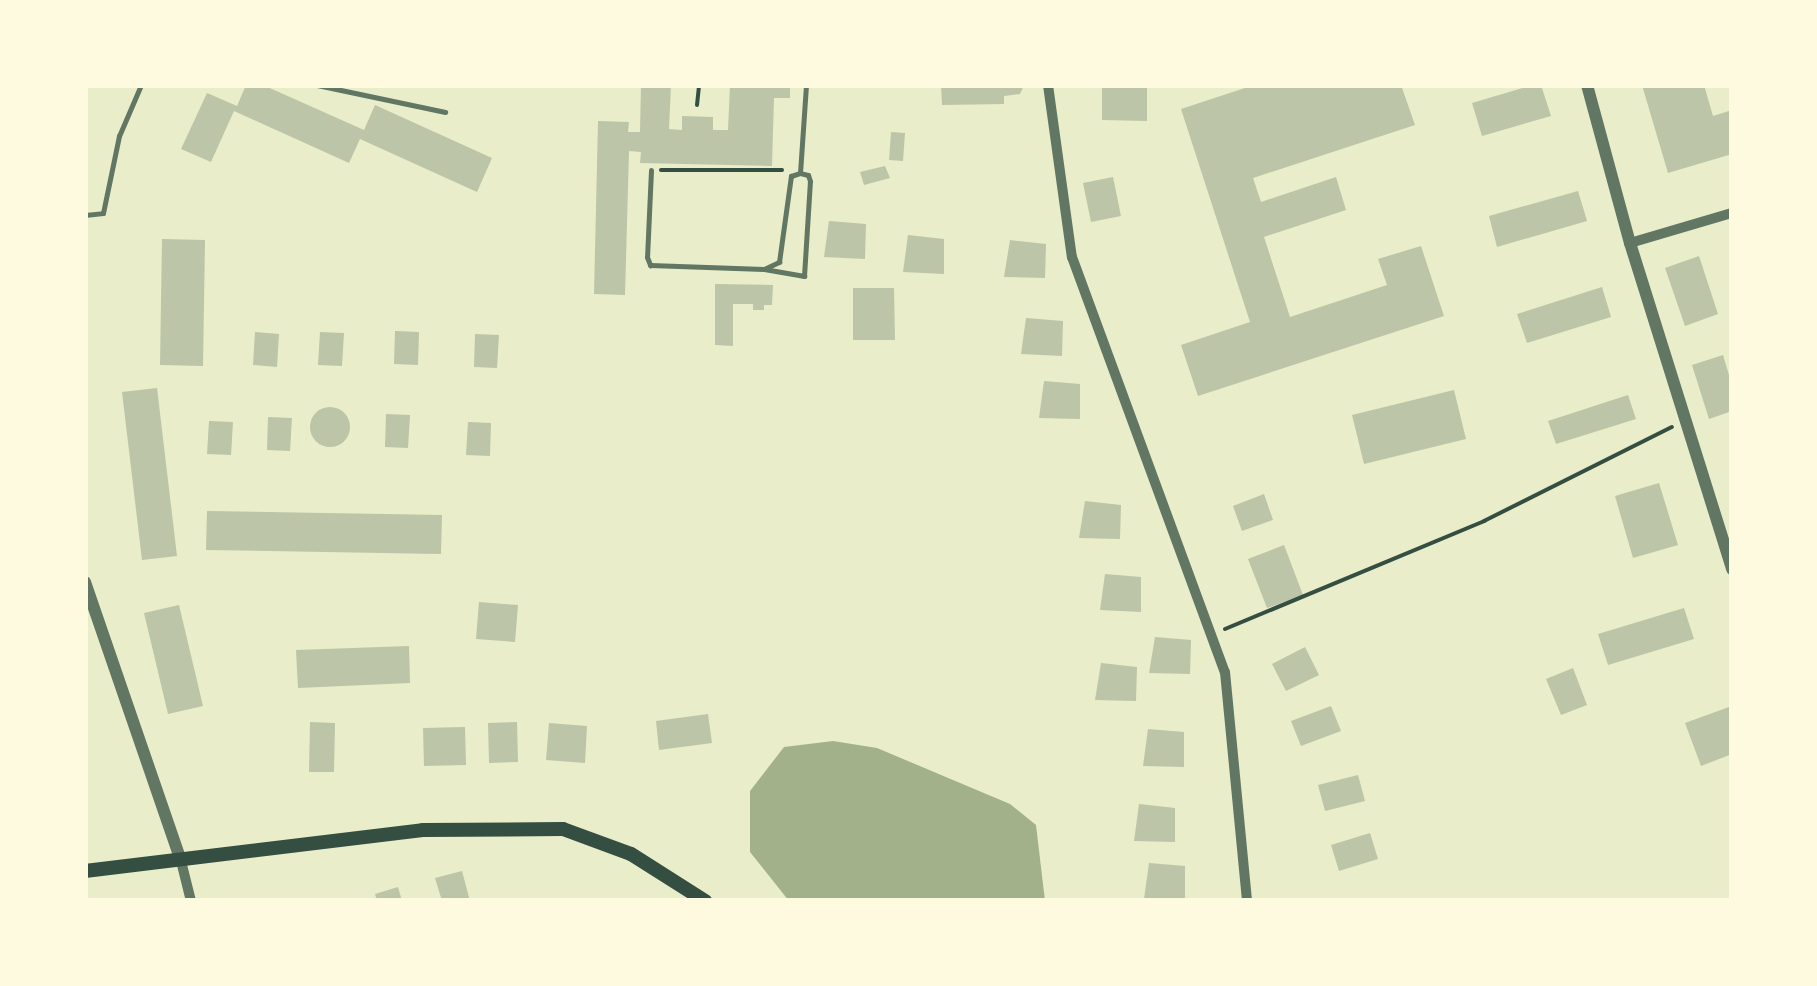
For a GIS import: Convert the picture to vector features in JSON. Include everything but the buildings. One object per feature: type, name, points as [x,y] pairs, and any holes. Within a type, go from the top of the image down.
[{"type":"main road","points":[[85,871],[423,830],[562,829],[631,854],[706,901]]},
{"type":"street","points":[[1048,85],[1072,257],[1225,672],[1246,901]]},
{"type":"street","points":[[1587,85],[1630,244],[1732,569]]},
{"type":"street","points":[[1630,244],[1732,213]]},
{"type":"street","points":[[85,582],[182,861],[191,901]]},
{"type":"lane","points":[[85,215],[103,213],[119,136],[141,85]]},
{"type":"lane","points":[[317,85],[444,112]]},
{"type":"lane","points":[[801,170],[806,85]]},
{"type":"lane","points":[[651,170],[646,257],[650,266],[764,269],[804,276],[810,182],[801,170]]},
{"type":"lane","points":[[764,269],[780,262],[791,176],[801,170]]},
{"type":"path","points":[[697,105],[699,85]]},
{"type":"path","points":[[651,170],[801,170]]},
{"type":"path","points":[[1211,634],[1484,521],[1686,420]]},
{"type":"shaded area","points":[[833,741],[877,748],[1010,804],[1036,825],[1045,901],[789,901],[750,852],[750,791],[784,747]]}]
